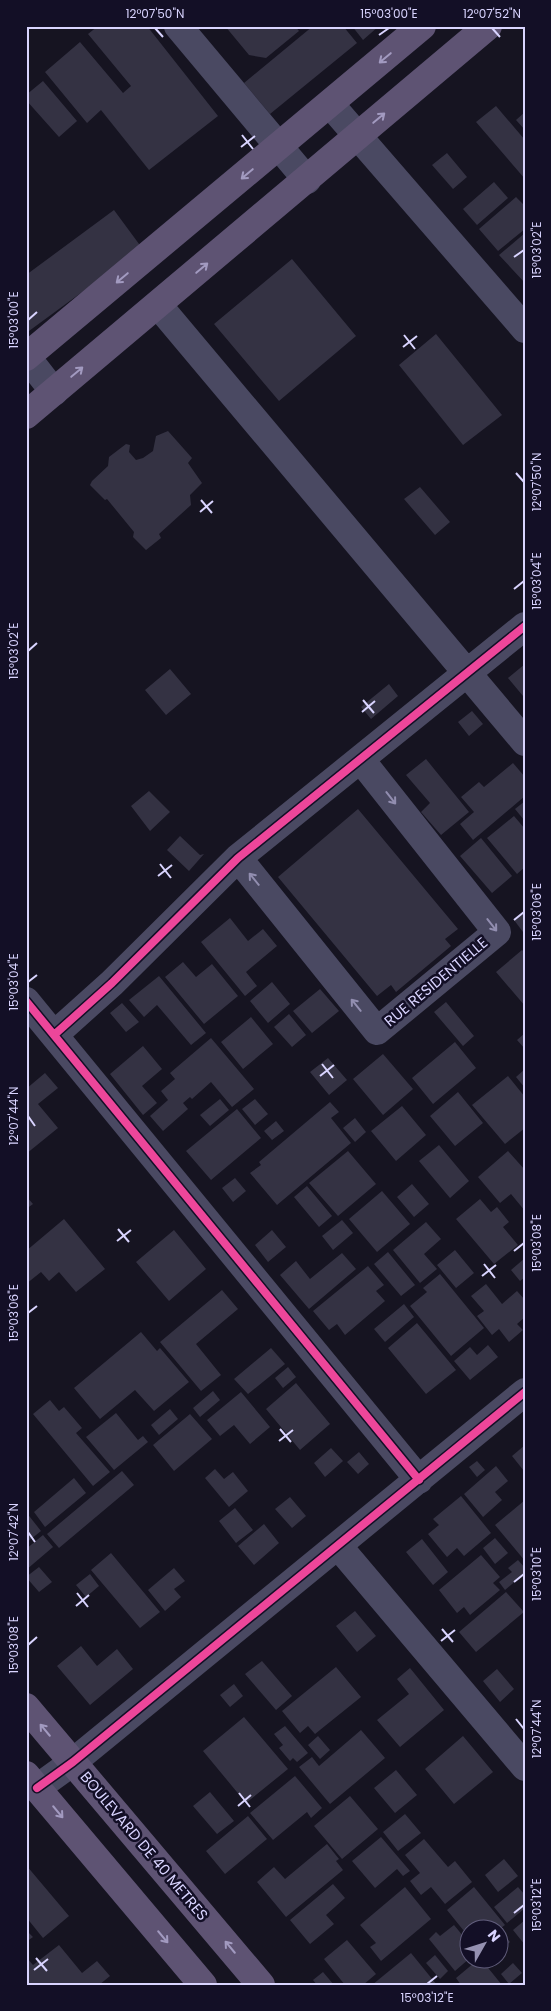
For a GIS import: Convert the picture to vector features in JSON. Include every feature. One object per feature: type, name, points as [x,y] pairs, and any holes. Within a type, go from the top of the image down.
[{"type":"main road","points":[[26,356],[281,146],[422,26]]},
{"type":"main road","points":[[26,415],[488,26]]},
{"type":"main road","name":"BOULEVARD DE 40 METRES","points":[[26,1707],[261,1985]]},
{"type":"main road","points":[[32,1782],[203,1985]]},
{"type":"street","points":[[178,26],[281,146],[307,180]]},
{"type":"street","points":[[330,104],[525,329]]},
{"type":"street","points":[[158,305],[525,742]]},
{"type":"street","points":[[26,356],[54,392]]},
{"type":"street","points":[[54,1035],[112,983],[238,858],[525,626]]},
{"type":"street","name":"RUE RESIDENTIELLE","points":[[238,858],[378,1031],[497,932],[361,760]]},
{"type":"street","points":[[26,1001],[419,1480]]},
{"type":"street","points":[[32,1782],[73,1762],[339,1547],[525,1392]]},
{"type":"street","points":[[339,1547],[525,1768]]},
{"type":"building","points":[[98,26],[147,26],[218,116],[149,170],[101,110],[87,123],[45,72],[80,42],[123,93],[131,86],[88,34]]},
{"type":"building","points":[[225,26],[295,26],[299,31],[266,58],[249,55]]},
{"type":"building","points":[[313,26],[343,26],[357,43],[270,114],[244,83]]},
{"type":"building","points":[[352,26],[379,26],[363,40]]},
{"type":"building","points":[[43,81],[77,121],[59,137],[26,100],[26,95]]},
{"type":"building","points":[[496,106],[525,140],[525,179],[476,122]]},
{"type":"building","points":[[525,112],[525,130],[516,120]]},
{"type":"building","points":[[447,153],[467,177],[453,189],[432,165]]},
{"type":"building","points":[[494,182],[508,198],[477,225],[463,209]]},
{"type":"building","points":[[516,197],[525,206],[525,229],[498,251],[479,229]]},
{"type":"building","points":[[114,210],[142,248],[29,331],[26,328],[26,275]]},
{"type":"building","points":[[525,233],[525,283],[499,255]]},
{"type":"building","points":[[292,259],[356,336],[279,401],[214,324]]},
{"type":"building","points":[[436,334],[502,415],[463,445],[399,365]]},
{"type":"building","points":[[168,431],[192,458],[188,463],[202,483],[190,495],[191,505],[159,534],[161,538],[146,550],[133,537],[134,532],[107,499],[105,500],[90,485],[108,466],[109,457],[126,444],[130,445],[129,452],[136,460],[143,458],[153,451],[156,436]]},
{"type":"building","points":[[420,487],[450,522],[435,535],[404,499]]},
{"type":"building","points":[[525,664],[525,695],[523,696],[508,678]]},
{"type":"building","points":[[170,669],[191,694],[166,715],[145,690]]},
{"type":"building","points":[[389,684],[398,696],[371,719],[361,707]]},
{"type":"building","points":[[472,711],[483,724],[469,736],[458,722]]},
{"type":"building","points":[[426,759],[469,812],[441,835],[421,812],[430,803],[406,775]]},
{"type":"building","points":[[513,763],[525,777],[525,796],[473,840],[460,824],[474,812],[461,797],[479,782],[484,787]]},
{"type":"building","points":[[149,791],[170,812],[150,831],[131,806]]},
{"type":"building","points":[[525,801],[525,819],[524,820],[515,809]]},
{"type":"building","points":[[358,809],[458,929],[445,939],[451,946],[396,992],[391,985],[377,996],[278,877]]},
{"type":"building","points":[[514,816],[525,829],[525,867],[517,874],[487,838]]},
{"type":"building","points":[[180,836],[200,855],[204,854],[189,871],[167,850]]},
{"type":"building","points":[[481,838],[512,876],[492,893],[460,856]]},
{"type":"building","points":[[525,910],[525,930],[523,932],[514,920]]},
{"type":"building","points":[[230,918],[248,941],[263,929],[277,946],[246,972],[257,986],[245,996],[201,942]]},
{"type":"building","points":[[522,950],[525,953],[525,1006],[496,972]]},
{"type":"building","points":[[183,962],[196,977],[212,964],[238,996],[204,1024],[165,977]]},
{"type":"building","points":[[159,976],[206,1033],[191,1045],[157,1005],[144,1017],[129,1000]]},
{"type":"building","points":[[272,982],[290,1004],[268,1023],[250,1001]]},
{"type":"building","points":[[320,989],[339,1011],[312,1033],[293,1011]]},
{"type":"building","points":[[446,1002],[474,1036],[463,1046],[434,1012]]},
{"type":"building","points":[[122,1003],[139,1022],[126,1032],[110,1013]]},
{"type":"building","points":[[289,1014],[306,1035],[292,1047],[274,1027]]},
{"type":"building","points":[[251,1017],[273,1044],[243,1069],[221,1042]]},
{"type":"building","points":[[525,1033],[525,1049],[517,1040]]},
{"type":"building","points":[[211,1038],[254,1089],[232,1107],[211,1082],[192,1099],[190,1097],[183,1103],[188,1109],[163,1131],[150,1116],[168,1100],[161,1091],[175,1079],[170,1073]]},
{"type":"building","points":[[455,1042],[476,1068],[433,1104],[412,1078]]},
{"type":"building","points":[[143,1046],[162,1069],[142,1086],[157,1103],[143,1115],[110,1074]]},
{"type":"building","points":[[383,1054],[413,1089],[383,1115],[353,1079]]},
{"type":"building","points":[[328,1058],[347,1080],[329,1095],[310,1072]]},
{"type":"building","points":[[525,1069],[525,1088],[516,1077]]},
{"type":"building","points":[[45,1073],[58,1088],[38,1104],[58,1128],[26,1154],[26,1089]]},
{"type":"building","points":[[508,1076],[525,1097],[525,1128],[505,1144],[472,1105]]},
{"type":"building","points":[[458,1092],[483,1123],[455,1146],[430,1116]]},
{"type":"building","points":[[220,1099],[229,1110],[210,1126],[200,1115]]},
{"type":"building","points":[[255,1099],[268,1114],[255,1125],[242,1109]]},
{"type":"building","points":[[330,1102],[339,1112],[331,1118],[351,1143],[277,1205],[250,1173],[261,1165],[259,1162]]},
{"type":"building","points":[[402,1106],[426,1135],[396,1161],[371,1131]]},
{"type":"building","points":[[237,1109],[261,1138],[211,1180],[186,1151]]},
{"type":"building","points":[[355,1118],[366,1132],[355,1142],[343,1128]]},
{"type":"building","points":[[276,1121],[284,1131],[272,1140],[264,1131]]},
{"type":"building","points":[[439,1145],[469,1181],[450,1198],[419,1161]]},
{"type":"building","points":[[348,1151],[376,1184],[338,1216],[309,1183]]},
{"type":"building","points":[[508,1151],[525,1170],[525,1211],[511,1194],[500,1203],[478,1177]]},
{"type":"building","points":[[235,1178],[246,1191],[233,1202],[222,1188]]},
{"type":"building","points":[[412,1184],[429,1204],[414,1217],[397,1197]]},
{"type":"building","points":[[307,1186],[332,1216],[319,1227],[294,1197]]},
{"type":"building","points":[[382,1191],[410,1224],[377,1252],[349,1219]]},
{"type":"building","points":[[26,1196],[33,1204],[26,1209]]},
{"type":"building","points":[[480,1199],[491,1212],[497,1207],[509,1222],[503,1227],[518,1245],[494,1264],[456,1219]]},
{"type":"building","points":[[64,1219],[105,1269],[76,1292],[59,1272],[49,1281],[41,1272],[26,1284],[26,1251]]},
{"type":"building","points":[[342,1220],[353,1233],[333,1250],[322,1236]]},
{"type":"building","points":[[426,1222],[441,1239],[424,1254],[437,1269],[420,1283],[393,1250]]},
{"type":"building","points":[[174,1230],[206,1269],[169,1301],[136,1262]]},
{"type":"building","points":[[272,1230],[286,1247],[268,1262],[255,1245]]},
{"type":"building","points":[[455,1250],[474,1273],[456,1288],[437,1265]]},
{"type":"building","points":[[388,1252],[415,1285],[401,1296],[374,1264]]},
{"type":"building","points":[[342,1253],[356,1269],[309,1309],[280,1275],[296,1261],[310,1279]]},
{"type":"building","points":[[525,1258],[525,1277],[520,1281],[511,1270]]},
{"type":"building","points":[[368,1266],[384,1285],[376,1291],[385,1301],[345,1335],[337,1324],[329,1330],[313,1311]]},
{"type":"building","points":[[440,1274],[484,1328],[451,1356],[410,1306],[427,1292],[423,1288]]},
{"type":"building","points":[[486,1284],[502,1304],[517,1291],[525,1300],[525,1317],[517,1324],[523,1330],[509,1342],[499,1329],[492,1335],[477,1316],[484,1311],[471,1296]]},
{"type":"building","points":[[222,1290],[238,1309],[196,1344],[221,1375],[201,1391],[160,1342]]},
{"type":"building","points":[[404,1304],[414,1317],[385,1342],[374,1329]]},
{"type":"building","points":[[417,1323],[456,1370],[426,1394],[388,1348]]},
{"type":"building","points":[[141,1332],[157,1351],[160,1348],[189,1382],[154,1411],[135,1390],[100,1419],[74,1388]]},
{"type":"building","points":[[488,1345],[498,1357],[470,1380],[454,1361],[470,1347],[477,1355]]},
{"type":"building","points":[[271,1348],[285,1364],[248,1394],[234,1379]]},
{"type":"building","points":[[288,1367],[296,1377],[283,1388],[275,1378]]},
{"type":"building","points":[[296,1383],[330,1424],[300,1450],[266,1409]]},
{"type":"building","points":[[213,1391],[220,1400],[200,1417],[193,1408]]},
{"type":"building","points":[[241,1392],[270,1427],[250,1444],[234,1425],[220,1436],[207,1420]]},
{"type":"building","points":[[50,1400],[59,1411],[64,1407],[82,1428],[76,1433],[110,1472],[93,1486],[33,1414]]},
{"type":"building","points":[[170,1409],[178,1419],[159,1435],[151,1425]]},
{"type":"building","points":[[116,1413],[138,1440],[143,1436],[148,1442],[114,1470],[86,1437]]},
{"type":"building","points":[[190,1414],[212,1439],[174,1471],[153,1445]]},
{"type":"building","points":[[525,1445],[525,1470],[524,1471],[512,1456]]},
{"type":"building","points":[[331,1448],[343,1461],[325,1477],[314,1463]]},
{"type":"building","points":[[359,1452],[369,1464],[358,1474],[347,1462]]},
{"type":"building","points":[[477,1461],[485,1470],[477,1477],[469,1467]]},
{"type":"building","points":[[496,1466],[508,1481],[495,1492],[502,1500],[483,1517],[464,1494]]},
{"type":"building","points":[[215,1469],[224,1479],[233,1472],[248,1491],[229,1507],[205,1478]]},
{"type":"building","points":[[122,1471],[134,1485],[59,1548],[47,1534]]},
{"type":"building","points":[[74,1478],[86,1493],[45,1527],[34,1512]]},
{"type":"building","points":[[461,1496],[491,1533],[464,1556],[457,1548],[447,1557],[428,1534],[439,1525],[433,1519]]},
{"type":"building","points":[[290,1497],[306,1516],[292,1528],[275,1509]]},
{"type":"building","points":[[525,1500],[525,1561],[495,1525]]},
{"type":"building","points":[[235,1508],[253,1530],[236,1543],[219,1521]]},
{"type":"building","points":[[26,1512],[41,1531],[26,1543]]},
{"type":"building","points":[[264,1524],[279,1543],[254,1565],[238,1546]]},
{"type":"building","points":[[43,1535],[53,1547],[26,1570],[26,1549]]},
{"type":"building","points":[[495,1538],[508,1553],[495,1564],[483,1548]]},
{"type":"building","points":[[422,1539],[448,1572],[433,1585],[406,1552]]},
{"type":"building","points":[[111,1553],[160,1612],[140,1628],[91,1570]]},
{"type":"building","points":[[481,1555],[500,1577],[493,1583],[500,1590],[470,1615],[464,1607],[457,1613],[439,1590]]},
{"type":"building","points":[[518,1560],[525,1568],[525,1573],[505,1590],[499,1582],[512,1572],[508,1568]]},
{"type":"building","points":[[39,1567],[52,1582],[39,1592],[26,1577]]},
{"type":"building","points":[[174,1568],[185,1581],[174,1589],[181,1597],[165,1611],[148,1590]]},
{"type":"building","points":[[90,1574],[99,1586],[86,1597],[76,1585]]},
{"type":"building","points":[[506,1592],[524,1612],[476,1652],[459,1632]]},
{"type":"building","points":[[355,1611],[376,1636],[357,1652],[336,1626]]},
{"type":"building","points":[[81,1646],[97,1666],[117,1649],[133,1669],[90,1705],[57,1666]]},
{"type":"building","points":[[262,1661],[292,1696],[276,1710],[245,1674]]},
{"type":"building","points":[[336,1667],[361,1697],[315,1734],[308,1726],[300,1733],[282,1711]]},
{"type":"building","points":[[410,1668],[444,1710],[400,1747],[377,1720],[409,1694],[397,1679]]},
{"type":"building","points":[[497,1669],[514,1689],[500,1702],[483,1681]]},
{"type":"building","points":[[234,1684],[243,1696],[230,1707],[220,1695]]},
{"type":"building","points":[[244,1717],[288,1769],[246,1803],[203,1751]]},
{"type":"building","points":[[285,1726],[308,1753],[297,1762],[293,1758],[290,1761],[279,1748],[283,1745],[274,1734]]},
{"type":"building","points":[[361,1730],[385,1758],[330,1804],[299,1767],[312,1757],[319,1766]]},
{"type":"building","points":[[318,1736],[330,1750],[320,1759],[308,1745]]},
{"type":"building","points":[[463,1736],[493,1772],[454,1804],[425,1769]]},
{"type":"building","points":[[396,1770],[417,1795],[395,1813],[374,1788]]},
{"type":"building","points":[[295,1776],[322,1808],[311,1818],[307,1812],[273,1840],[250,1813]]},
{"type":"building","points":[[210,1792],[234,1821],[217,1834],[193,1806]]},
{"type":"building","points":[[350,1796],[378,1829],[342,1859],[314,1826]]},
{"type":"building","points":[[405,1814],[421,1833],[398,1851],[383,1832]]},
{"type":"building","points":[[248,1816],[267,1839],[225,1874],[206,1851]]},
{"type":"building","points":[[381,1837],[410,1871],[403,1876],[397,1869],[375,1888],[352,1861]]},
{"type":"building","points":[[424,1839],[448,1867],[455,1861],[472,1882],[445,1904],[431,1887],[421,1895],[410,1881],[420,1873],[405,1855]]},
{"type":"building","points":[[327,1844],[339,1859],[336,1861],[343,1870],[286,1917],[257,1882],[274,1867],[285,1879]]},
{"type":"building","points":[[504,1859],[518,1876],[498,1892],[485,1875]]},
{"type":"building","points":[[26,1865],[69,1916],[43,1938],[26,1917]]},
{"type":"building","points":[[333,1884],[345,1898],[326,1915],[334,1924],[310,1944],[290,1920]]},
{"type":"building","points":[[405,1887],[431,1919],[381,1961],[370,1947],[376,1943],[360,1925]]},
{"type":"building","points":[[474,1887],[499,1918],[458,1918],[458,1924],[447,1910]]},
{"type":"building","points":[[518,1887],[525,1895],[525,1908],[508,1922],[508,1918],[503,1918],[494,1907]]},
{"type":"building","points":[[525,1920],[525,1945],[513,1930]]},
{"type":"building","points":[[454,1925],[458,1930],[458,1968],[455,1971],[429,1939],[436,1932],[440,1936]]},
{"type":"building","points":[[26,1930],[33,1937],[26,1942]]},
{"type":"building","points":[[347,1940],[376,1974],[363,1985],[345,1985],[324,1959]]},
{"type":"building","points":[[59,1945],[82,1973],[97,1961],[110,1976],[99,1985],[26,1985],[26,1957],[33,1965]]},
{"type":"building","points":[[411,1953],[437,1985],[372,1985]]},
{"type":"building","points":[[435,1955],[448,1971],[440,1979],[426,1963]]},
{"type":"building","points":[[513,1963],[522,1973],[509,1984],[501,1974]]},
{"type":"building","points":[[468,1968],[488,1968],[502,1985],[461,1985],[456,1978]]},
{"type":"building","points":[[323,1972],[334,1985],[317,1985],[313,1980]]},
{"type":"cycle path","points":[[54,1035],[112,983],[238,858],[525,626]]},
{"type":"cycle path","points":[[26,1001],[419,1480]]},
{"type":"cycle path","points":[[37,1788],[73,1762],[525,1392]]}]
